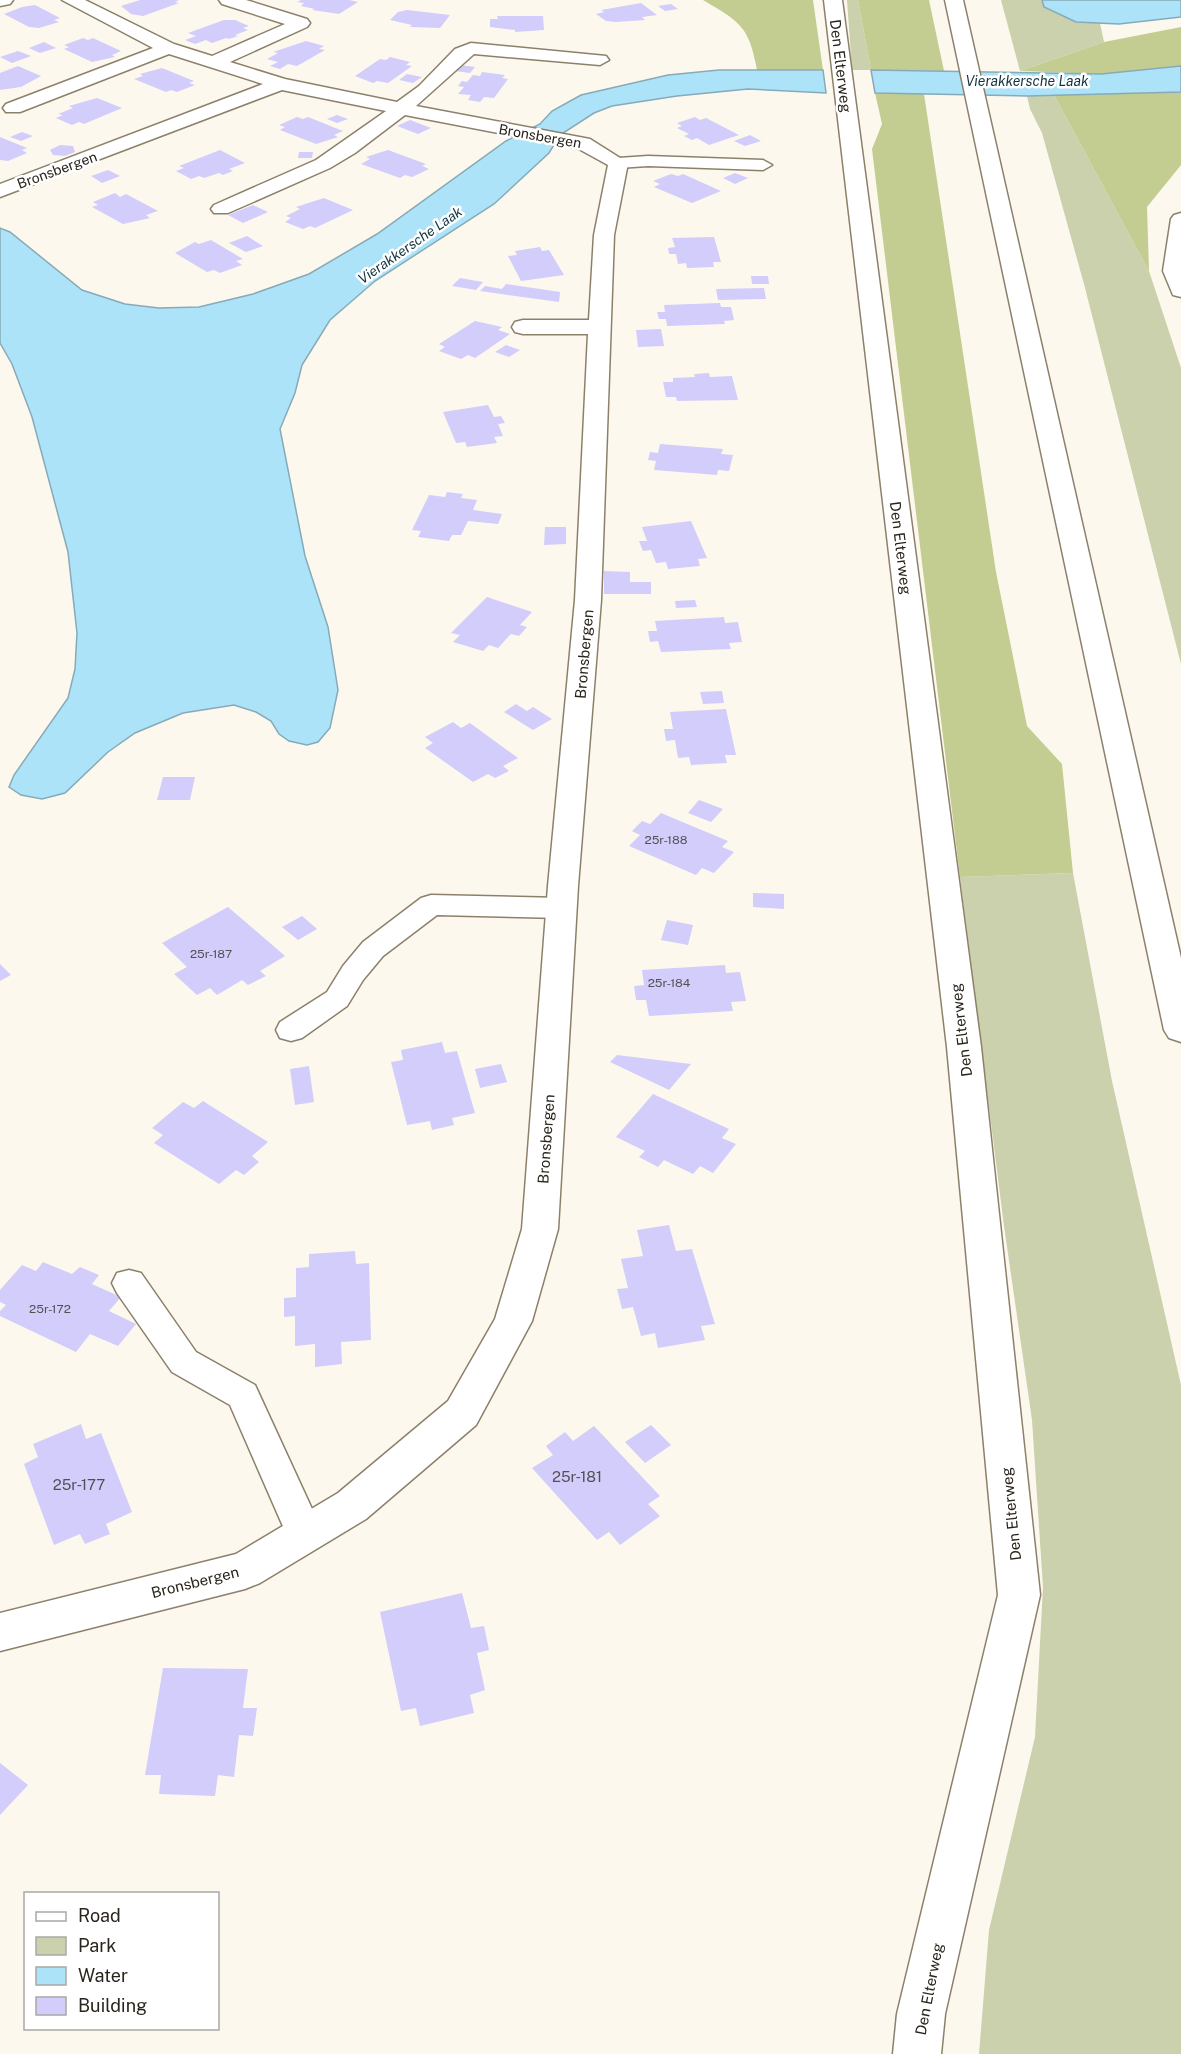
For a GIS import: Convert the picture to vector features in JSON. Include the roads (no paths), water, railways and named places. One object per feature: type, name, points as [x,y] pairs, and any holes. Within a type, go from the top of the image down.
[{"type":"street","name":"Bronsbergen","points":[[0,1632],[245,1570],[352,1506],[462,1413],[513,1321],[540,1229],[561,908],[588,600],[604,235],[618,163],[583,143],[493,128],[281,84],[168,48],[71,0]]},
{"type":"street","points":[[212,63],[301,23],[228,0]]},
{"type":"street","name":"Den Elterweg","points":[[833,0],[964,1047],[1019,1596],[921,2014],[917,2054]]},
{"type":"street","points":[[954,0],[1181,1030]]},
{"type":"street","points":[[13,108],[168,48]]},
{"type":"street","points":[[221,209],[323,164],[357,144],[426,90],[461,53],[471,48],[600,60]]},
{"type":"street","name":"Bronsbergen","points":[[0,191],[281,84]]},
{"type":"street","points":[[1181,219],[1174,271],[1181,290]]},
{"type":"street","points":[[523,327],[600,327]]},
{"type":"lane","points":[[618,163],[648,161],[763,165]]},
{"type":"lane","points":[[291,1030],[338,999],[353,973],[373,949],[431,906],[561,908]]},
{"type":"lane","points":[[129,1283],[184,1362],[243,1395],[305,1534]]},
{"type":"water","points":[[1042,0],[1181,0],[1181,17],[1119,24],[1076,22],[1044,7]]},
{"type":"water","name":"Vierakkersche Laak","points":[[1181,66],[1181,92],[1027,96],[875,93],[871,70],[1101,74]]},
{"type":"water","name":"Vierakkersche Laak","points":[[719,70],[823,70],[826,93],[748,89],[677,96],[612,106],[594,113],[560,135],[549,153],[494,204],[375,281],[330,320],[302,365],[295,393],[280,429],[305,556],[328,627],[338,690],[330,728],[318,742],[307,745],[289,741],[279,734],[271,721],[256,712],[234,705],[183,713],[135,733],[108,752],[65,793],[42,799],[21,795],[9,787],[14,775],[68,698],[75,669],[77,633],[68,552],[32,417],[12,364],[0,343],[0,228],[10,232],[82,290],[125,304],[159,308],[199,307],[253,294],[309,274],[377,234],[506,141],[540,124],[552,111],[581,95],[668,75]]}]
